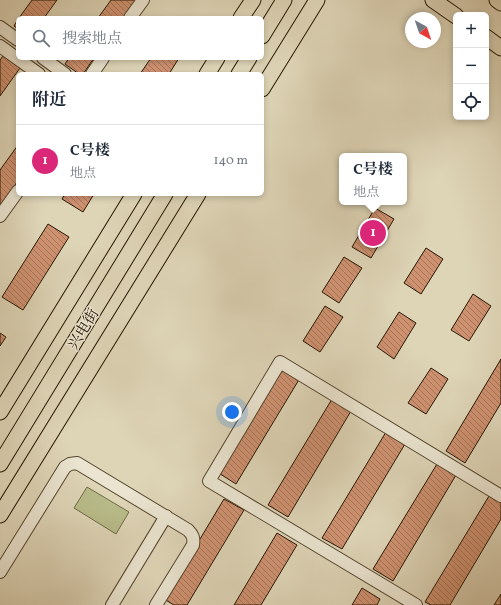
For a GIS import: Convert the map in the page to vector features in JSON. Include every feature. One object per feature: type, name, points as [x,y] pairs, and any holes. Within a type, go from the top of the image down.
[{"type":"main road","points":[[243,16],[252,0]]},
{"type":"main road","points":[[264,33],[284,0]]},
{"type":"main road","points":[[264,86],[317,0]]},
{"type":"main road","points":[[433,0],[453,14]]},
{"type":"main road","points":[[497,0],[501,3]]},
{"type":"main road","points":[[489,39],[501,48]]},
{"type":"main road","points":[[208,72],[216,60]]},
{"type":"main road","points":[[240,72],[248,60]]},
{"type":"main road","points":[[0,412],[133,196]]},
{"type":"main road","name":"兴电街","points":[[0,463],[165,196]]},
{"type":"main road","points":[[0,515],[197,196]]},
{"type":"street","points":[[131,16],[143,0]]},
{"type":"street","points":[[0,27],[16,39]]},
{"type":"street","points":[[0,46],[16,57]]},
{"type":"street","points":[[20,60],[36,72]]},
{"type":"street","points":[[46,60],[62,72]]},
{"type":"street","points":[[93,72],[102,60]]},
{"type":"street","points":[[0,216],[16,194]]},
{"type":"street","points":[[416,605],[209,481],[280,362],[501,496]]},
{"type":"street","points":[[0,572],[65,467],[70,464],[77,463],[166,516],[192,534],[194,539],[193,545],[156,605]]},
{"type":"street","points":[[112,605],[166,516]]},
{"type":"green space","points":[[87,487],[129,512],[116,534],[74,508]]},
{"type":"building","points":[[32,0],[57,0],[45,16],[20,16]]},
{"type":"building","points":[[111,0],[136,0],[124,16],[99,16]]},
{"type":"building","points":[[3,56],[20,68],[0,96],[0,60]]},
{"type":"building","points":[[68,60],[93,60],[84,72],[76,72],[65,64]]},
{"type":"building","points":[[150,60],[178,60],[170,72],[141,72]]},
{"type":"building","points":[[16,148],[16,184],[0,207],[0,170]]},
{"type":"building","points":[[64,196],[93,196],[83,212],[62,199]]},
{"type":"building","points":[[375,208],[394,219],[371,258],[352,247]]},
{"type":"building","points":[[48,224],[69,237],[23,310],[2,297]]},
{"type":"building","points":[[426,248],[443,259],[421,294],[404,283]]},
{"type":"building","points":[[344,257],[362,268],[339,303],[322,292]]},
{"type":"building","points":[[473,294],[491,306],[469,341],[451,330]]},
{"type":"building","points":[[325,306],[343,317],[320,352],[303,341]]},
{"type":"building","points":[[399,312],[416,323],[394,359],[377,347]]},
{"type":"building","points":[[0,333],[6,337],[0,346]]},
{"type":"building","points":[[501,359],[501,403],[465,463],[446,451]]},
{"type":"building","points":[[280,366],[300,378],[236,484],[217,472]]},
{"type":"building","points":[[431,368],[448,379],[426,414],[408,403]]},
{"type":"building","points":[[332,399],[351,411],[288,517],[268,505]]},
{"type":"building","points":[[386,432],[405,444],[342,549],[322,538]]},
{"type":"building","points":[[437,464],[456,475],[393,581],[373,569]]},
{"type":"building","points":[[489,496],[501,503],[501,519],[450,605],[431,605],[425,602]]},
{"type":"building","points":[[224,499],[244,510],[187,605],[174,605],[164,599]]},
{"type":"building","points":[[277,533],[297,545],[261,605],[234,605]]},
{"type":"building","points":[[362,588],[380,599],[377,605],[352,605]]},
{"type":"building","points":[[501,594],[501,605],[494,605]]},
{"type":"place","name":"C号楼","points":[[373,233]]}]
